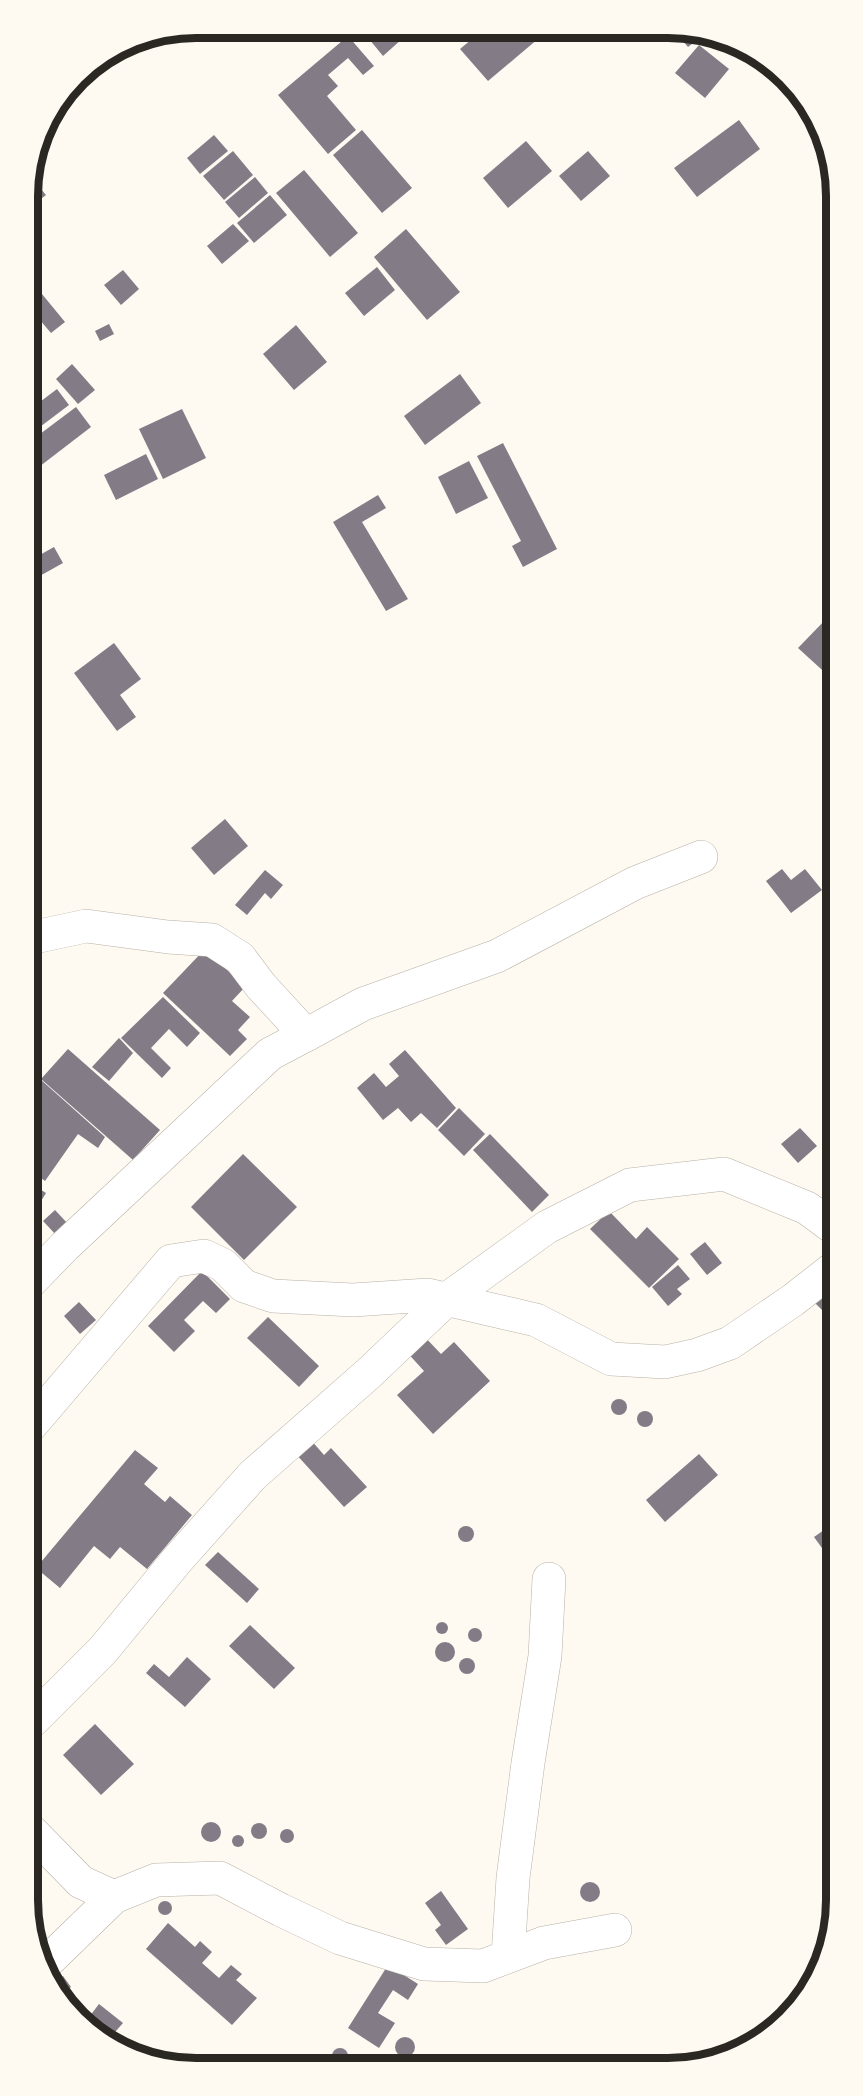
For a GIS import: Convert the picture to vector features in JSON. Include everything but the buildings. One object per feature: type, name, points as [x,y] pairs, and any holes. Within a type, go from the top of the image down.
[{"type":"street","points":[[37,1274],[270,1054],[363,1004],[497,956],[635,884],[701,857]]},
{"type":"street","points":[[38,936],[86,926],[168,937],[212,940],[240,958],[261,986],[306,1035]]},
{"type":"street","points":[[37,1716],[103,1650],[178,1559],[253,1475],[368,1374],[447,1299],[547,1227],[630,1185],[724,1174],[807,1208],[825,1222]]},
{"type":"street","points":[[37,1418],[171,1262],[204,1256],[223,1265],[244,1286],[273,1296],[353,1300],[428,1294],[536,1320],[610,1359],[665,1362],[697,1355],[730,1343],[825,1275]]},
{"type":"street","points":[[508,1956],[513,1878],[545,1656],[549,1580]]},
{"type":"street","points":[[37,1837],[81,1882],[114,1897]]},
{"type":"street","points":[[49,1960],[114,1897],[156,1880],[220,1878],[340,1938],[424,1964],[483,1966],[544,1943],[615,1930]]}]
